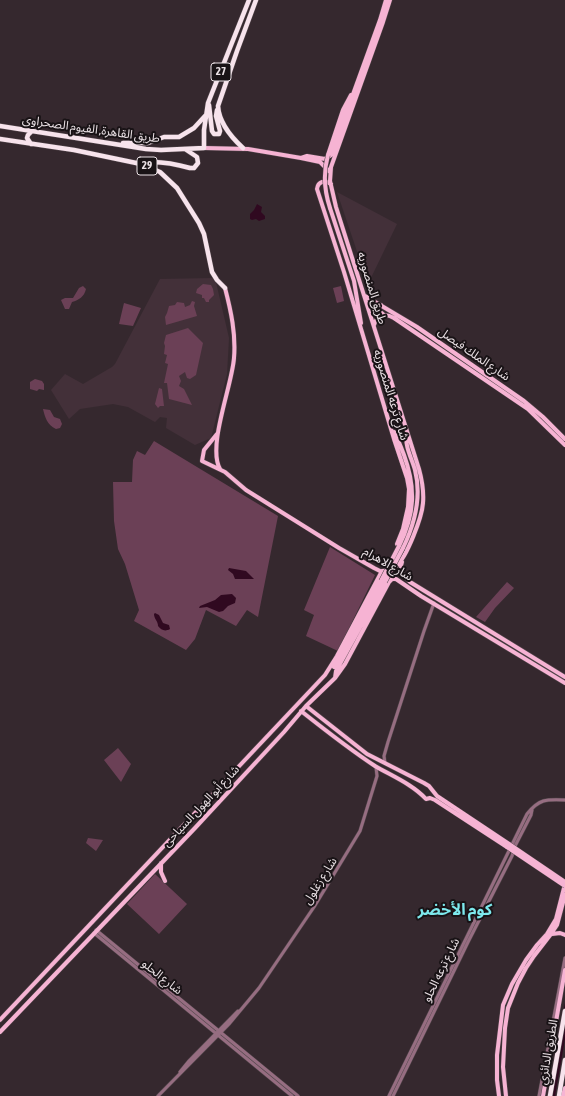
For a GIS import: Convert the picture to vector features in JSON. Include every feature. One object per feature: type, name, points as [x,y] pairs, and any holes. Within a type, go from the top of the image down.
[{"type":"highway","name":"27","points":[[204,148],[204,130],[208,103],[250,0]]},
{"type":"highway","name":"27","points":[[218,109],[219,100],[256,0]]},
{"type":"highway","points":[[208,103],[211,114],[212,131],[215,135],[220,131],[216,116],[218,109]]},
{"type":"highway","points":[[218,109],[220,117],[228,131],[243,148]]},
{"type":"highway","points":[[107,143],[148,143],[164,137],[179,137],[194,128],[206,115]]},
{"type":"highway","name":"طريق القاهرة, الفيوم الصحراوى","points":[[1,126],[154,150],[204,148]]},
{"type":"highway","points":[[31,144],[27,138],[29,133],[32,131]]},
{"type":"highway","name":"طريق القاهرة, الفيوم الصحراوى","points":[[0,139],[74,150],[137,163],[160,172],[171,181],[179,192],[202,230],[213,275],[225,288]]},
{"type":"highway","points":[[137,163],[160,162],[194,168],[198,163],[197,157],[184,149]]},
{"type":"highway","name":"الطريق الدائري","points":[[550,1096],[565,1011]]},
{"type":"highway","name":"الطريق الدائري","points":[[559,1096],[565,1060]]},
{"type":"main road","points":[[302,158],[307,156],[325,159],[330,157],[356,88],[386,0]]},
{"type":"main road","name":"طريق المنصوريه","points":[[381,573],[396,566],[406,552],[418,524],[423,501],[421,477],[336,208],[330,172],[390,0]]},
{"type":"main road","points":[[356,88],[348,100],[341,116],[328,155],[324,177],[328,203],[356,290],[362,333]]},
{"type":"main road","points":[[204,148],[243,148],[302,158],[320,162],[330,172]]},
{"type":"main road","name":"شارع ترعه المنصوريه","points":[[331,184],[322,182],[318,185],[317,189],[404,467],[409,489],[407,513],[397,544],[401,550],[406,552]]},
{"type":"main road","points":[[220,469],[216,457],[218,434],[231,380],[235,353],[233,326],[225,288]]},
{"type":"main road","name":"شارع الملك فيصل","points":[[364,296],[417,327],[524,401],[544,417],[565,439]]},
{"type":"main road","points":[[374,325],[377,318],[384,315],[378,310],[378,306],[381,305]]},
{"type":"main road","name":"شارع الملك فيصل","points":[[384,315],[390,316],[410,328],[528,409],[565,445]]},
{"type":"main road","points":[[325,675],[333,669],[338,661],[403,537],[408,524],[413,501],[412,481],[398,440],[391,429]]},
{"type":"main road","points":[[335,678],[336,671],[395,563],[413,523],[417,504],[418,488],[416,471],[407,442],[408,433]]},
{"type":"main road","name":"شارع الاهرام","points":[[218,434],[204,450],[202,454],[202,461],[229,474],[246,490],[339,548],[381,573],[396,579],[565,683]]},
{"type":"main road","name":"شارع الاهرام","points":[[406,552],[401,565],[405,578],[565,677]]},
{"type":"main road","points":[[381,573],[387,576],[389,582],[392,579],[396,579]]},
{"type":"main road","name":"شارع أبو الهول السياحى","points":[[0,1020],[325,675],[337,656],[381,573]]},
{"type":"main road","name":"شارع أبو الهول السياحى","points":[[0,1032],[242,777],[301,711],[335,678],[345,664],[389,582]]},
{"type":"main road","points":[[490,637],[492,636],[492,632]]},
{"type":"main road","points":[[499,643],[499,640],[502,638]]},
{"type":"main road","points":[[306,706],[364,751],[378,760],[411,775],[429,786],[437,796],[565,884],[556,919],[547,934],[522,966],[503,1005],[497,1055],[497,1074],[500,1096]]},
{"type":"main road","points":[[301,711],[375,765],[414,788],[426,799],[433,799],[508,845]]},
{"type":"main road","points":[[309,717],[310,714],[314,712]]},
{"type":"main road","points":[[247,758],[245,762],[246,766],[249,767],[254,764]]},
{"type":"main road","points":[[236,770],[242,770],[242,777]]},
{"type":"main road","points":[[161,863],[161,872],[166,881]]},
{"type":"main road","points":[[506,1096],[503,1067],[505,1028],[508,1008],[526,968],[551,934],[559,918],[565,895]]},
{"type":"main road","points":[[551,934],[557,933],[565,935]]},
{"type":"main road","points":[[543,1096],[561,985],[565,970]]},
{"type":"main road","points":[[44,974],[50,980]]},
{"type":"main road","points":[[564,1096],[565,1088]]},
{"type":"street","points":[[386,763],[384,756],[434,603]]},
{"type":"street","points":[[378,760],[384,756]]},
{"type":"street","points":[[375,765],[378,776],[387,772]]},
{"type":"street","name":"شارع زغلول","points":[[158,1096],[242,1010],[260,986],[314,907],[357,836],[378,776]]},
{"type":"street","name":"شارع ترعه الحلو","points":[[389,1096],[394,1090],[527,814],[538,803],[546,800],[565,800]]},
{"type":"street","name":"شارع الحلو","points":[[95,932],[219,1033]]},
{"type":"street","points":[[539,1096],[565,958]]},
{"type":"street","points":[[219,1033],[292,1096]]},
{"type":"street","points":[[219,1033],[298,1096]]},
{"type":"street","name":"شارع ترعه الحلو","points":[[393,1096],[394,1090]]},
{"type":"shaded area","points":[[337,192],[397,224],[368,284]]},
{"type":"shaded area","points":[[257,204],[262,207],[261,212],[265,216],[265,219],[259,221],[256,219],[250,219],[250,214]]},
{"type":"shaded area","points":[[215,278],[229,338],[227,374],[211,438],[195,445],[166,428],[167,418],[160,417],[155,422],[128,407],[113,404],[80,409],[69,419],[51,390],[65,374],[83,384],[115,364],[160,279]]},
{"type":"shaded area","points":[[203,284],[211,285],[213,289],[214,295],[209,302],[206,302],[204,298],[202,298],[202,295],[196,293],[197,289]]},
{"type":"shaded area","points":[[83,286],[86,289],[83,296],[72,302],[69,309],[65,309],[61,300],[65,298],[73,298],[79,288]]},
{"type":"shaded area","points":[[341,286],[344,301],[337,303],[333,288]]},
{"type":"shaded area","points":[[192,301],[195,302],[194,306],[197,316],[166,325],[165,317],[169,306],[175,305],[177,302],[184,303],[185,307],[190,305]]},
{"type":"shaded area","points":[[124,303],[141,308],[133,326],[119,324]]},
{"type":"shaded area","points":[[188,328],[203,343],[196,375],[190,379],[187,378],[185,372],[179,376],[181,381],[179,386],[184,389],[192,405],[169,399],[167,383],[164,383],[168,364],[165,363],[167,355],[164,354],[166,335]]},
{"type":"shaded area","points":[[35,379],[42,381],[44,384],[44,390],[39,389],[37,391],[30,389],[30,382]]},
{"type":"shaded area","points":[[159,388],[162,389],[164,406],[160,406],[158,408],[155,404]]},
{"type":"shaded area","points":[[43,409],[50,410],[54,417],[60,419],[62,424],[60,428],[56,429],[48,423]]},
{"type":"shaded area","points":[[154,441],[278,516],[258,617],[247,610],[236,626],[206,610],[195,639],[186,650],[134,621],[139,610],[125,564],[118,549],[114,521],[113,482],[132,482],[133,460],[137,451],[145,455]]},
{"type":"shaded area","points":[[330,547],[375,575],[338,651],[306,636],[314,615],[304,610]]},
{"type":"shaded area","points":[[229,568],[246,571],[254,579],[235,579],[233,574],[228,570]]},
{"type":"shaded area","points":[[507,582],[514,588],[495,608],[485,622],[476,617]]},
{"type":"shaded area","points":[[232,594],[236,598],[235,603],[228,606],[223,611],[219,612],[207,607],[199,608],[200,606],[215,600],[221,595]]},
{"type":"shaded area","points":[[155,613],[159,615],[163,623],[169,625],[170,629],[165,630],[158,626],[154,616]]},
{"type":"shaded area","points":[[118,748],[131,764],[121,782],[104,760]]},
{"type":"shaded area","points":[[88,838],[103,840],[96,851],[86,843]]},
{"type":"shaded area","points":[[155,874],[187,904],[159,934],[127,904]]},
{"type":"shaded area","points":[[565,1003],[565,1039],[555,1096],[548,1096]]},
{"type":"district","name":"كوم الأخضر","points":[[455,910]]}]
